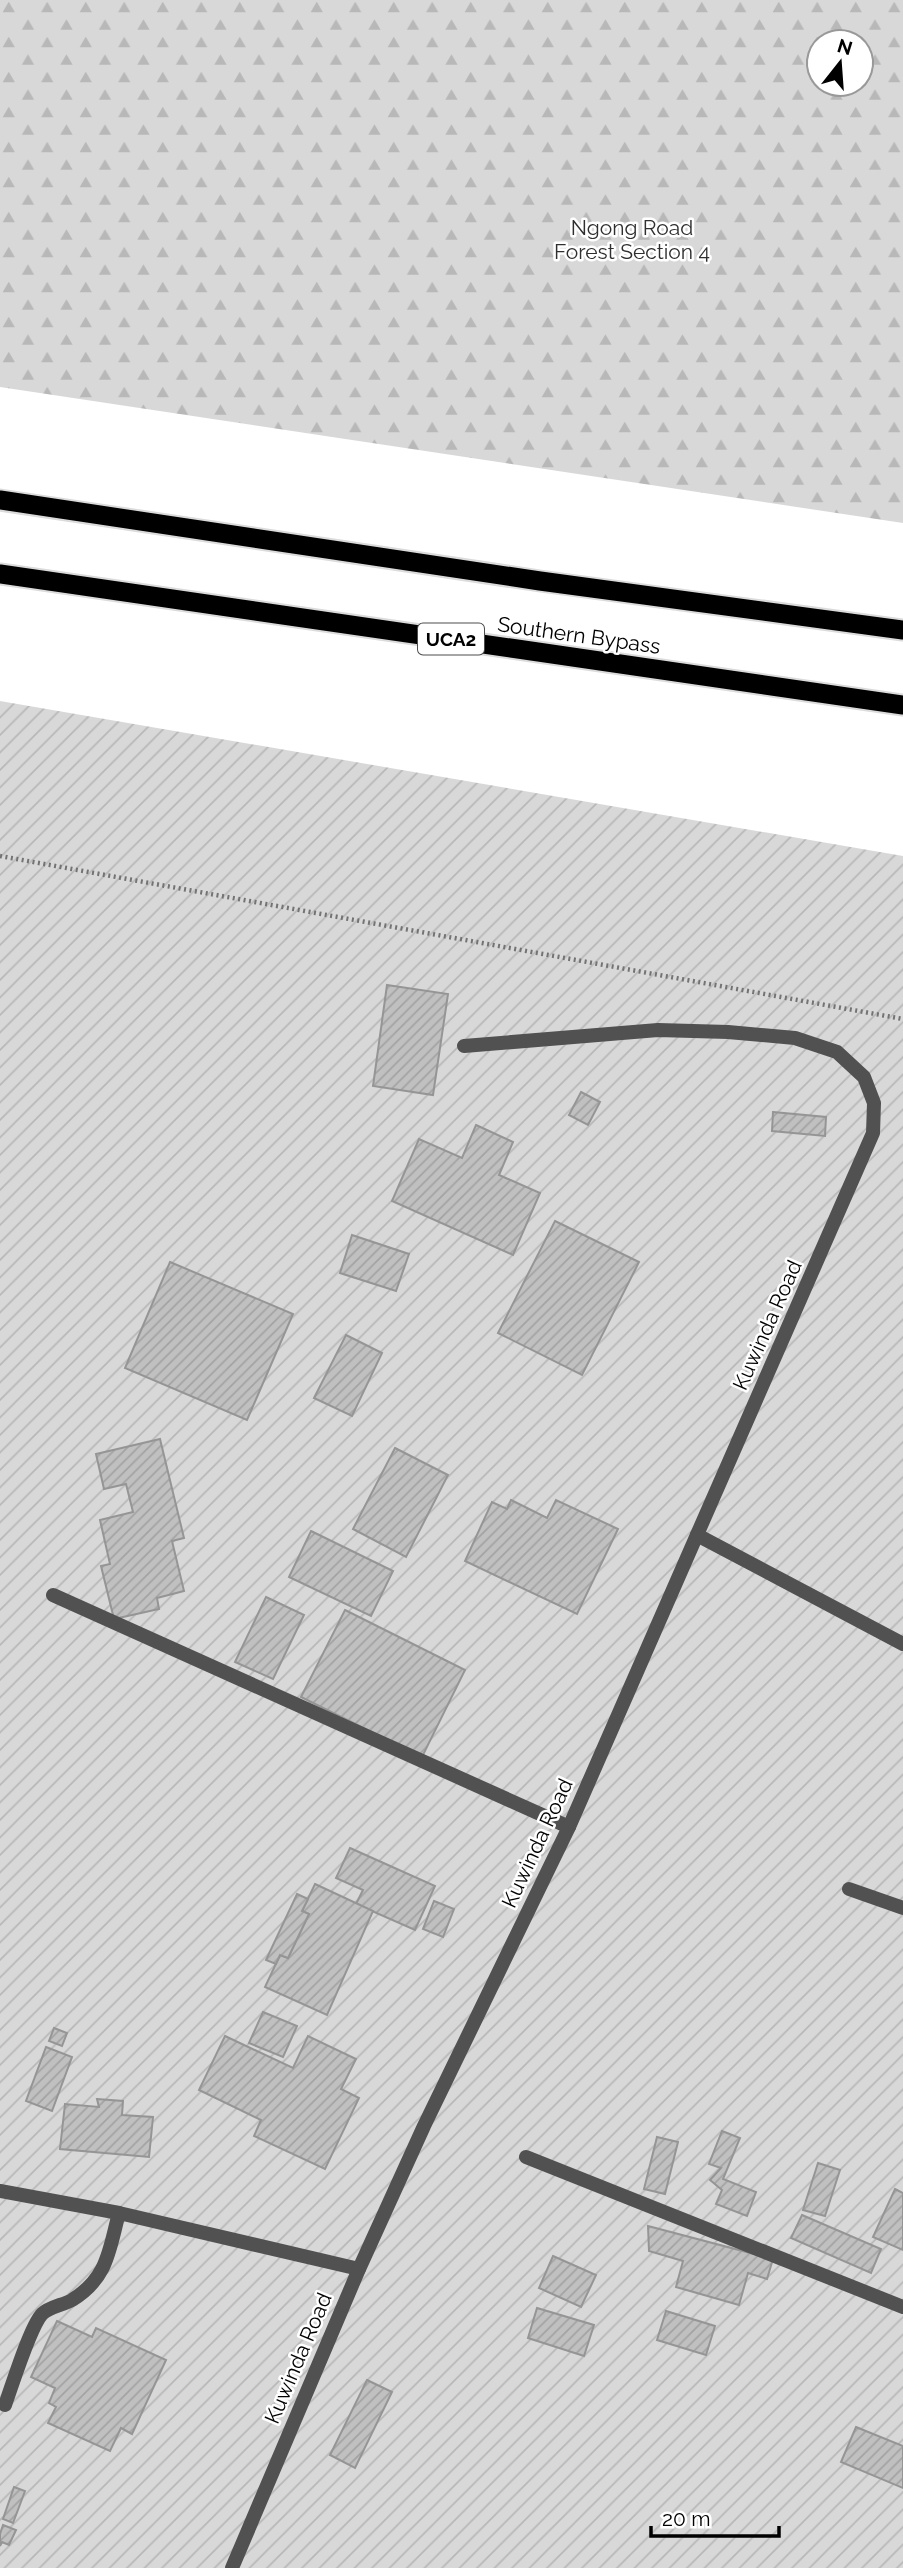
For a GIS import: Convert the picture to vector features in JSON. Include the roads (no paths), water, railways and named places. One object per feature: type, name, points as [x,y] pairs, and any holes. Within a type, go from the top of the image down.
[{"type":"highway","points":[[0,500],[553,583],[903,630]]},
{"type":"highway","name":"Southern Bypass","points":[[0,574],[903,705]]},
{"type":"street","name":"Kuwinda Road","points":[[232,2568],[359,2269],[424,2126],[569,1827],[873,1133],[873,1103],[864,1077],[837,1052],[794,1038],[728,1032],[658,1030],[464,1046]]},
{"type":"street","points":[[697,1535],[903,1644]]},
{"type":"street","points":[[53,1594],[569,1827]]},
{"type":"street","points":[[849,1889],[903,1908]]},
{"type":"street","points":[[526,2157],[903,2307]]},
{"type":"street","points":[[0,2191],[119,2213],[359,2269]]},
{"type":"street","points":[[5,2404],[27,2344],[43,2314],[72,2300],[89,2287],[104,2269],[119,2213]]},
{"type":"park label","name":"Ngong Road Forest Section 4","points":[[632,239]]}]
